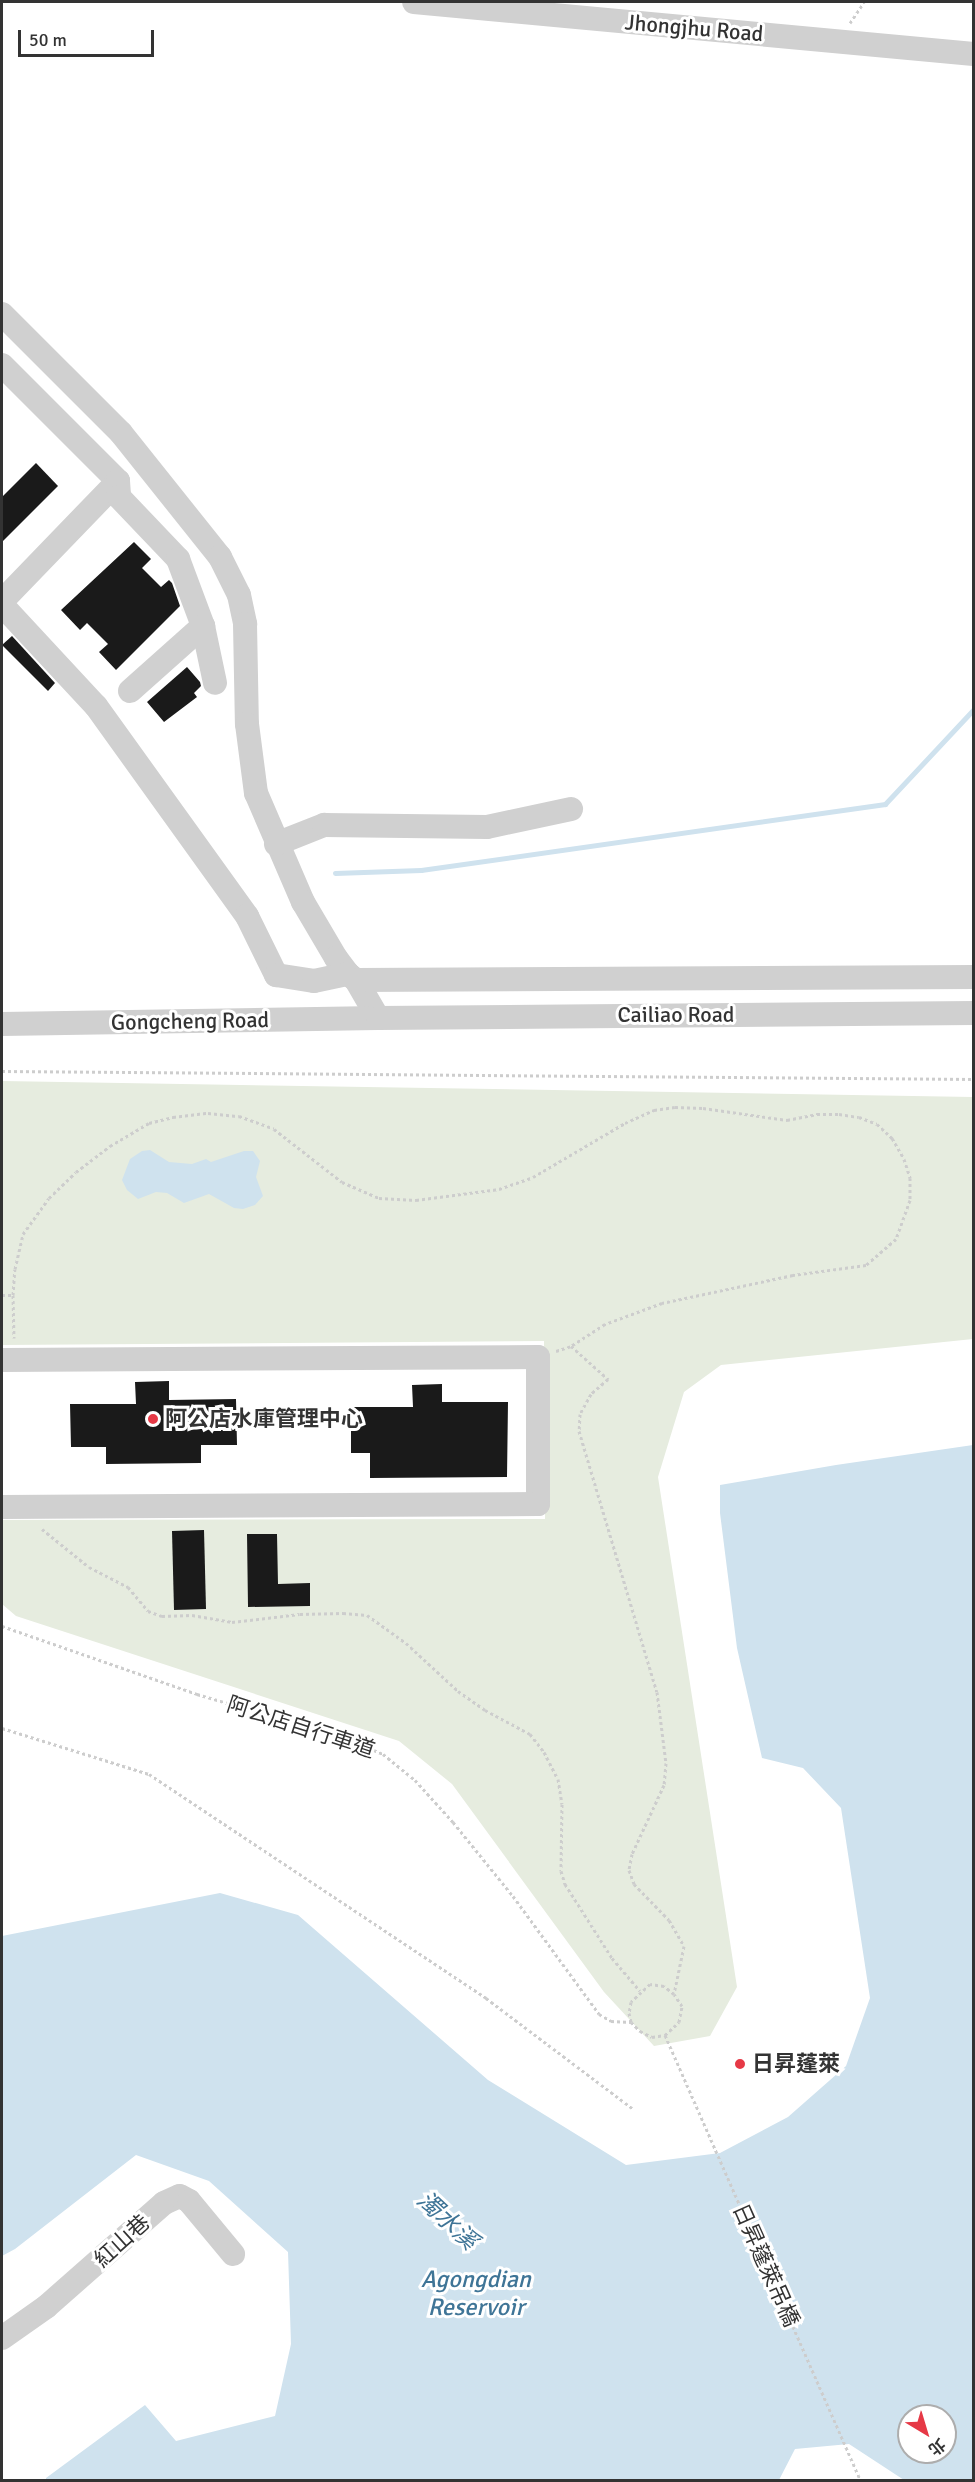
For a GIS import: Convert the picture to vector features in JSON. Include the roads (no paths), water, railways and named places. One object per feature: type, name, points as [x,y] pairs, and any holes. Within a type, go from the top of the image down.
[{"type":"street","name":"Jhongjhu Road","points":[[414,2],[974,54]]},
{"type":"street","points":[[2,314],[121,433],[220,557],[239,595],[245,624],[247,724],[256,793],[276,844],[303,902],[378,1018]]},
{"type":"street","points":[[2,365],[118,481],[119,497],[178,559],[203,626],[214,682]]},
{"type":"street","points":[[118,481],[2,603],[96,706],[247,916],[276,975],[314,981],[347,970],[974,977]]},
{"type":"street","points":[[130,691],[203,626]]},
{"type":"street","points":[[276,844],[324,825],[488,827],[571,809]]},
{"type":"street","name":"Cailiao Road","points":[[378,1018],[974,1013]]},
{"type":"street","name":"Gongcheng Road","points":[[2,1024],[378,1018]]},
{"type":"street","points":[[8,1360],[538,1357],[538,1504],[13,1507]]},
{"type":"street","name":"紅山巷","points":[[2,2338],[46,2307],[164,2203],[180,2196],[189,2201],[233,2254]]},
{"type":"water","points":[[150,1150],[169,1162],[192,1164],[206,1159],[211,1162],[244,1151],[253,1151],[260,1161],[256,1177],[263,1196],[255,1205],[243,1209],[234,1208],[209,1194],[184,1203],[167,1193],[156,1192],[138,1199],[127,1190],[122,1180],[130,1159],[142,1151]]},
{"type":"water","name":"Agongdian Reservoir","points":[[973,1445],[973,2480],[904,2480],[849,2444],[795,2449],[779,2480],[46,2480],[145,2405],[176,2441],[275,2416],[291,2344],[288,2252],[209,2181],[136,2155],[15,2249],[2,2256],[2,1936],[220,1893],[298,1915],[488,2080],[626,2165],[720,2153],[788,2117],[846,2066],[870,1998],[841,1808],[803,1768],[762,1758],[737,1648],[720,1513],[720,1485]]},
{"type":"waterway","points":[[335,873],[421,870],[885,804],[974,709]]},
{"type":"place","name":"阿公店水庫管理中心","points":[[153,1419]]},
{"type":"place","name":"日昇蓬萊","points":[[740,2064]]},
{"type":"water label","name":"濁水溪","points":[[447,2221]]}]
